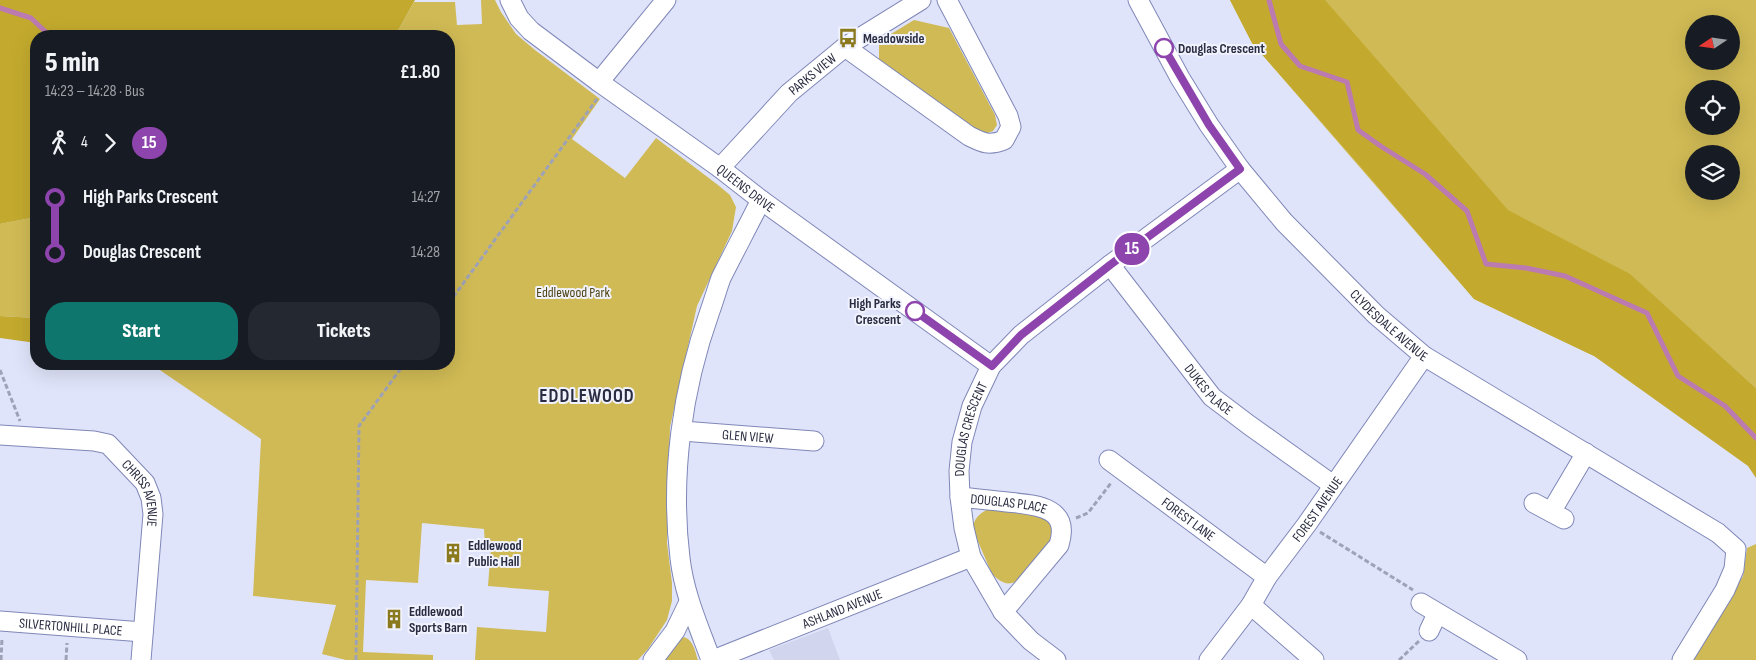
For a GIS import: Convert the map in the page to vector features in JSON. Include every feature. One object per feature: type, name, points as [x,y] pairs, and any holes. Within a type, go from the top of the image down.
[{"type":"street","name":"QUEENS DRIVE","points":[[510,0],[519,18],[531,31],[720,168],[761,200],[992,366]]},
{"type":"street","points":[[602,84],[666,0]]},
{"type":"street","name":"PARKS VIEW","points":[[720,168],[789,93],[845,47],[921,0]]},
{"type":"street","points":[[845,47],[969,136],[985,144],[1004,140],[1011,127],[1008,116],[947,0]]},
{"type":"street","name":"CLYDESDALE AVENUE","points":[[1138,0],[1180,78],[1209,125],[1240,169],[1284,222],[1376,315],[1424,356],[1718,533],[1736,549],[1734,569],[1725,590],[1682,660]]},
{"type":"street","name":"DOUGLAS CRESCENT","points":[[1056,660],[1031,641],[1003,612],[970,557],[960,497],[960,471],[962,442],[972,406],[992,366],[1021,335],[1110,265],[1240,169]]},
{"type":"street","points":[[712,660],[689,602],[680,559],[677,514],[678,471],[682,431],[689,384],[700,339],[721,280],[761,200]]},
{"type":"street","name":"DUKES PLACE","points":[[1110,265],[1212,397],[1333,485]]},
{"type":"street","name":"FOREST AVENUE","points":[[1209,660],[1251,605],[1267,577],[1307,524],[1424,356]]},
{"type":"street","name":"GLEN VIEW","points":[[682,431],[814,441]]},
{"type":"street","name":"CHRISS AVENUE","points":[[0,434],[94,440],[108,444],[145,483],[151,498],[152,514],[141,660]]},
{"type":"street","points":[[1534,502],[1557,516],[1586,453]]},
{"type":"street","name":"FOREST LANE","points":[[1115,465],[1267,577]]},
{"type":"street","name":"DOUGLAS PLACE","points":[[960,497],[1035,505],[1047,509],[1056,515],[1061,523],[1062,534],[1056,549],[1003,612]]},
{"type":"street","name":"ASHLAND AVENUE","points":[[712,660],[970,557]]},
{"type":"street","points":[[653,660],[675,631],[689,602]]},
{"type":"street","points":[[1421,603],[1517,660]]},
{"type":"street","points":[[1251,605],[1314,660]]},
{"type":"street","points":[[1429,631],[1437,614]]},
{"type":"street","name":"SILVERTONHILL PLACE","points":[[2,622],[143,632]]},
{"type":"path","points":[[455,294],[602,84]]},
{"type":"path","points":[[0,370],[27,436]]},
{"type":"path","points":[[356,660],[359,426],[400,370]]},
{"type":"path","points":[[1061,523],[1088,513],[1115,465]]},
{"type":"path","points":[[1307,524],[1413,590],[1421,603]]},
{"type":"path","points":[[1,660],[2,622]]},
{"type":"path","points":[[1400,660],[1429,631]]},
{"type":"shaded area","points":[[0,0],[415,0],[398,30],[30,30],[30,218],[0,224]]},
{"type":"shaded area","points":[[1230,0],[1325,0],[1508,210],[1630,274],[1756,388],[1756,478],[1748,466],[1594,356],[1474,299],[1252,43]]},
{"type":"shaded area","points":[[0,316],[30,318],[30,342],[0,338]]},
{"type":"shaded area","points":[[828,628],[840,660],[774,660],[769,650]]},
{"type":"green space","name":"Eddlewood Park","points":[[481,0],[495,0],[516,34],[600,99],[572,139],[625,178],[656,138],[730,195],[736,207],[732,231],[697,306],[670,427],[667,543],[672,583],[672,601],[667,620],[648,649],[638,660],[475,660],[477,627],[546,632],[549,591],[488,586],[491,547],[485,547],[484,529],[422,523],[418,583],[366,580],[363,652],[433,655],[433,660],[346,660],[322,654],[336,605],[253,596],[261,439],[160,370],[455,370],[455,30],[398,30],[414,2],[455,2],[457,25],[482,24]]},
{"type":"green space","points":[[1230,0],[1756,0],[1756,388],[1630,275],[1594,356],[1474,299],[1252,43]]},
{"type":"green space","points":[[914,20],[949,28],[995,115],[997,125],[993,131],[982,135],[879,65],[879,45],[881,40]]},
{"type":"green space","points":[[30,218],[30,318],[0,316],[0,224]]},
{"type":"green space","points":[[988,509],[1042,514],[1053,528],[1054,534],[1049,546],[1030,570],[1012,583],[998,580],[992,574],[973,530],[977,517]]},
{"type":"green space","points":[[1756,544],[1756,660],[1692,660],[1743,576],[1747,548]]},
{"type":"green space","points":[[681,637],[691,642],[698,660],[661,660]]},
{"type":"waterway","points":[[1269,0],[1281,44],[1300,66],[1347,82],[1358,130],[1425,174],[1467,211],[1486,264],[1526,268],[1565,276],[1647,313],[1678,376],[1725,406],[1756,438]]},
{"type":"waterway","points":[[0,8],[31,18],[44,30]]},
{"type":"bus line","name":"15","points":[[915,311],[992,366],[1021,335],[1110,265],[1240,169],[1209,125],[1164,48]]},
{"type":"place","name":"Meadowside","points":[[848,38]]},
{"type":"place","name":"Douglas Crescent","points":[[1164,48]]},
{"type":"place","name":"High Parks Crescent","points":[[915,311]]},
{"type":"place","name":"Eddlewood Public Hall","points":[[453,553]]},
{"type":"place","name":"Eddlewood Sports Barn","points":[[394,619]]},
{"type":"district","name":"EDDLEWOOD","points":[[587,396]]}]
